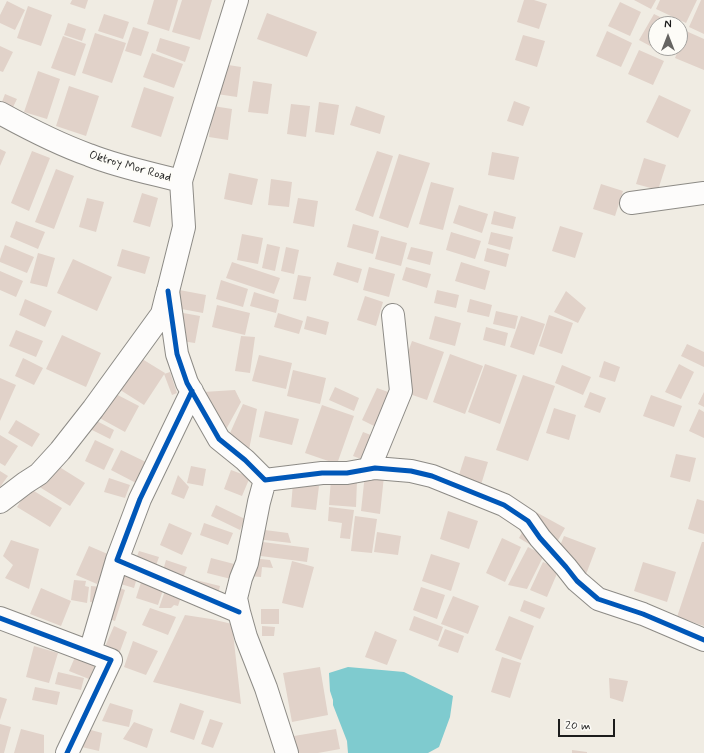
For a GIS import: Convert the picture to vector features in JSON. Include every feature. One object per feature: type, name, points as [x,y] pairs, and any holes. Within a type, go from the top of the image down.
[{"type":"street","points":[[181,181],[237,0]]},
{"type":"street","name":"Oktroy Mor Road","points":[[0,114],[40,135],[89,156],[181,181],[184,227],[162,314],[93,409],[60,451],[39,474],[0,502]]},
{"type":"street","points":[[631,203],[704,193]]},
{"type":"street","points":[[168,291],[177,354],[192,391],[219,439],[245,460],[265,480]]},
{"type":"street","points":[[369,469],[401,391],[393,315]]},
{"type":"street","points":[[90,652],[117,560],[140,499],[192,391]]},
{"type":"street","points":[[265,480],[322,473],[347,473],[374,468],[411,471],[432,476],[504,505],[528,521],[540,538],[577,581],[598,599],[643,614],[704,640]]},
{"type":"street","points":[[265,480],[259,502],[247,564],[241,578],[236,598],[239,612],[287,753]]},
{"type":"street","points":[[117,560],[239,612]]},
{"type":"street","points":[[0,618],[111,660],[67,753]]},
{"type":"water","points":[[348,667],[404,672],[453,696],[450,717],[439,747],[428,753],[348,753],[347,741],[333,705],[330,691],[329,673]]},
{"type":"building","points":[[72,0],[88,0],[85,9],[70,4]]},
{"type":"building","points":[[154,0],[178,0],[169,31],[147,24]]},
{"type":"building","points":[[182,0],[212,0],[200,40],[172,32]]},
{"type":"building","points":[[524,0],[534,0],[547,4],[539,29],[517,22]]},
{"type":"building","points":[[634,0],[656,0],[651,9]]},
{"type":"building","points":[[660,0],[697,0],[688,19],[688,16],[671,16],[656,9]]},
{"type":"building","points":[[701,0],[704,0],[704,34],[689,27]]},
{"type":"building","points":[[7,1],[25,10],[15,30],[0,23],[0,15]]},
{"type":"building","points":[[620,2],[641,12],[630,36],[608,26]]},
{"type":"building","points":[[28,6],[52,15],[41,46],[17,38]]},
{"type":"building","points":[[267,13],[317,32],[307,57],[257,39]]},
{"type":"building","points":[[104,14],[129,22],[123,39],[98,31]]},
{"type":"building","points":[[68,23],[86,29],[82,41],[64,35]]},
{"type":"building","points":[[648,24],[648,45],[639,40]]},
{"type":"building","points":[[133,27],[149,32],[141,56],[125,51]]},
{"type":"building","points":[[607,31],[632,43],[621,67],[596,56]]},
{"type":"building","points":[[688,32],[704,39],[704,70],[675,58],[676,56],[688,56]]},
{"type":"building","points":[[95,33],[126,43],[112,83],[82,73]]},
{"type":"building","points":[[523,35],[545,41],[537,67],[515,60]]},
{"type":"building","points":[[63,36],[86,44],[75,76],[51,68]]},
{"type":"building","points":[[160,38],[190,47],[185,62],[156,51]]},
{"type":"building","points":[[0,46],[13,52],[3,72],[0,71]]},
{"type":"building","points":[[639,50],[648,54],[648,56],[653,56],[664,61],[653,85],[628,74]]},
{"type":"building","points":[[152,53],[183,64],[174,88],[143,77]]},
{"type":"building","points":[[222,64],[241,67],[237,97],[217,94]]},
{"type":"building","points":[[38,71],[60,79],[47,119],[24,112]]},
{"type":"building","points":[[253,81],[272,84],[268,114],[248,112]]},
{"type":"building","points":[[69,86],[99,96],[86,136],[56,126]]},
{"type":"building","points":[[144,87],[174,97],[161,137],[131,127]]},
{"type":"building","points":[[5,94],[17,99],[10,113],[0,107]]},
{"type":"building","points":[[659,95],[691,110],[678,138],[646,122]]},
{"type":"building","points":[[514,101],[530,107],[523,126],[507,121]]},
{"type":"building","points":[[319,102],[339,105],[334,135],[315,132]]},
{"type":"building","points":[[291,104],[310,106],[306,137],[287,134]]},
{"type":"building","points":[[213,106],[232,109],[228,140],[209,137]]},
{"type":"building","points":[[356,106],[385,116],[380,134],[350,125]]},
{"type":"building","points":[[0,149],[6,152],[0,166]]},
{"type":"building","points":[[32,151],[50,158],[29,211],[11,203]]},
{"type":"building","points":[[377,151],[393,156],[373,217],[355,210]]},
{"type":"building","points":[[492,152],[519,157],[514,180],[488,175]]},
{"type":"building","points":[[399,154],[430,163],[408,228],[379,218]]},
{"type":"building","points":[[644,158],[666,165],[658,190],[636,184]]},
{"type":"building","points":[[56,169],[74,176],[54,229],[35,222]]},
{"type":"building","points":[[229,173],[258,179],[252,205],[224,199]]},
{"type":"building","points":[[271,179],[292,182],[289,207],[268,205]]},
{"type":"building","points":[[431,182],[454,188],[443,230],[419,224]]},
{"type":"building","points":[[601,184],[623,191],[615,216],[593,209]]},
{"type":"building","points":[[142,193],[158,198],[150,227],[133,222]]},
{"type":"building","points":[[87,198],[104,202],[96,232],[79,227]]},
{"type":"building","points":[[298,198],[318,201],[314,227],[293,223]]},
{"type":"building","points":[[459,205],[488,214],[482,233],[453,223]]},
{"type":"building","points":[[494,211],[516,217],[513,229],[491,224]]},
{"type":"building","points":[[16,221],[45,232],[38,249],[10,237]]},
{"type":"building","points":[[353,224],[379,231],[373,254],[347,247]]},
{"type":"building","points":[[560,226],[583,233],[575,258],[552,251]]},
{"type":"building","points":[[451,232],[481,241],[475,259],[446,250]]},
{"type":"building","points":[[491,232],[513,237],[510,250],[488,244]]},
{"type":"building","points":[[242,234],[263,238],[258,264],[237,260]]},
{"type":"building","points":[[381,236],[407,243],[401,266],[375,259]]},
{"type":"building","points":[[267,244],[280,247],[275,271],[262,268]]},
{"type":"building","points":[[5,245],[34,257],[27,273],[0,262]]},
{"type":"building","points":[[286,247],[299,250],[294,274],[281,271]]},
{"type":"building","points":[[411,247],[433,252],[430,265],[407,259]]},
{"type":"building","points":[[487,248],[509,254],[506,267],[484,261]]},
{"type":"building","points":[[122,249],[150,257],[145,274],[117,266]]},
{"type":"building","points":[[38,253],[55,258],[47,287],[30,283]]},
{"type":"building","points":[[73,259],[112,277],[97,311],[57,293]]},
{"type":"building","points":[[232,262],[280,278],[274,294],[226,278]]},
{"type":"building","points":[[337,262],[362,269],[358,283],[333,275]]},
{"type":"building","points":[[461,262],[490,271],[485,290],[455,281]]},
{"type":"building","points":[[369,267],[395,274],[389,297],[363,290]]},
{"type":"building","points":[[406,267],[431,274],[427,288],[402,280]]},
{"type":"building","points":[[0,271],[23,281],[16,297],[0,290]]},
{"type":"building","points":[[298,275],[311,277],[306,301],[293,299]]},
{"type":"building","points":[[221,280],[248,289],[243,307],[216,299]]},
{"type":"building","points":[[174,289],[206,295],[203,313],[171,307]]},
{"type":"building","points":[[437,290],[459,295],[456,308],[434,303]]},
{"type":"building","points":[[566,291],[586,308],[578,323],[554,312]]},
{"type":"building","points":[[254,292],[279,300],[276,313],[250,306]]},
{"type":"building","points":[[365,296],[383,302],[376,326],[357,320]]},
{"type":"building","points":[[25,299],[52,311],[45,327],[19,315]]},
{"type":"building","points":[[470,299],[492,305],[489,317],[467,312]]},
{"type":"building","points":[[217,305],[250,313],[245,335],[212,327]]},
{"type":"building","points":[[172,311],[200,316],[195,343],[167,339]]},
{"type":"building","points":[[496,311],[518,316],[515,329],[493,324]]},
{"type":"building","points":[[278,313],[303,321],[299,334],[274,327]]},
{"type":"building","points":[[549,315],[573,323],[562,354],[539,346]]},
{"type":"building","points":[[307,316],[329,322],[326,335],[304,329]]},
{"type":"building","points":[[435,316],[461,323],[455,346],[429,339]]},
{"type":"building","points":[[521,316],[545,324],[534,355],[510,347]]},
{"type":"building","points":[[486,327],[508,333],[505,346],[483,340]]},
{"type":"building","points":[[16,330],[43,341],[36,357],[9,346]]},
{"type":"building","points":[[62,335],[101,353],[86,387],[46,369]]},
{"type":"building","points":[[241,336],[255,337],[250,373],[235,371]]},
{"type":"building","points":[[412,341],[444,352],[427,400],[395,389]]},
{"type":"building","points":[[687,344],[704,352],[704,367],[681,356]]},
{"type":"building","points":[[134,354],[165,373],[144,405],[114,386]]},
{"type":"building","points":[[450,354],[483,366],[465,414],[433,402]]},
{"type":"building","points":[[259,355],[292,363],[286,389],[252,381]]},
{"type":"building","points":[[23,358],[43,368],[34,385],[15,376]]},
{"type":"building","points":[[604,361],[620,367],[615,382],[599,377]]},
{"type":"building","points":[[485,364],[517,375],[500,424],[468,412]]},
{"type":"building","points":[[679,364],[694,372],[681,399],[665,392]]},
{"type":"building","points":[[562,365],[591,377],[583,395],[555,383]]},
{"type":"building","points":[[293,370],[326,378],[320,404],[287,396]]},
{"type":"building","points":[[170,372],[177,393],[172,395],[164,374]]},
{"type":"building","points":[[523,375],[555,386],[528,461],[496,450]]},
{"type":"building","points":[[0,378],[16,385],[0,421]]},
{"type":"building","points":[[335,387],[359,398],[354,411],[329,400]]},
{"type":"building","points":[[377,388],[391,393],[376,427],[362,420]]},
{"type":"building","points":[[108,390],[139,406],[125,432],[94,415]]},
{"type":"building","points":[[235,390],[241,402],[223,435],[203,392]]},
{"type":"building","points":[[590,392],[606,398],[600,413],[584,407]]},
{"type":"building","points":[[704,392],[704,407],[698,404]]},
{"type":"building","points":[[651,395],[682,406],[674,427],[643,416]]},
{"type":"building","points":[[243,404],[257,409],[248,455],[226,442]]},
{"type":"building","points":[[322,405],[354,416],[337,464],[305,453]]},
{"type":"building","points":[[554,408],[576,415],[569,440],[546,433]]},
{"type":"building","points":[[699,409],[704,412],[704,438],[689,431]]},
{"type":"building","points":[[265,411],[299,419],[292,445],[259,437]]},
{"type":"building","points":[[91,418],[114,430],[110,439],[86,427]]},
{"type":"building","points":[[16,420],[40,434],[32,447],[8,433]]},
{"type":"building","points":[[363,432],[376,437],[366,461],[353,456]]},
{"type":"building","points":[[0,435],[18,446],[5,466],[0,463]]},
{"type":"building","points":[[95,440],[114,449],[104,470],[85,461]]},
{"type":"building","points":[[121,450],[148,463],[138,484],[111,470]]},
{"type":"building","points":[[676,454],[696,458],[690,482],[670,477]]},
{"type":"building","points":[[465,456],[488,462],[480,488],[457,481]]},
{"type":"building","points":[[53,463],[85,483],[70,506],[38,486]]},
{"type":"building","points":[[191,466],[206,469],[203,486],[187,483]]},
{"type":"building","points":[[231,470],[250,477],[242,496],[224,489]]},
{"type":"building","points":[[0,471],[8,476],[0,487]]},
{"type":"building","points":[[365,474],[384,476],[380,514],[361,511]]},
{"type":"building","points":[[178,475],[189,487],[184,499],[171,494]]},
{"type":"building","points":[[109,478],[130,485],[125,498],[104,492]]},
{"type":"building","points":[[331,479],[357,480],[356,507],[329,505]]},
{"type":"building","points":[[293,483],[319,486],[316,510],[291,507]]},
{"type":"building","points":[[29,488],[62,508],[50,527],[17,507]]},
{"type":"building","points":[[697,499],[704,501],[704,534],[688,529]]},
{"type":"building","points":[[216,505],[245,519],[240,530],[211,516]]},
{"type":"building","points":[[329,507],[354,510],[350,539],[340,538],[342,523],[328,521]]},
{"type":"building","points":[[448,511],[478,521],[469,549],[440,539]]},
{"type":"building","points":[[534,511],[565,528],[549,556],[519,538]]},
{"type":"building","points":[[355,516],[377,519],[372,553],[351,551]]},
{"type":"building","points":[[169,523],[192,533],[182,555],[160,545]]},
{"type":"building","points":[[204,523],[233,533],[228,545],[200,535]]},
{"type":"building","points":[[257,529],[288,533],[291,543],[256,539]]},
{"type":"building","points":[[377,532],[401,536],[398,555],[374,552]]},
{"type":"building","points":[[564,536],[596,548],[585,577],[552,565]]},
{"type":"building","points":[[502,538],[521,547],[505,582],[486,573]]},
{"type":"building","points":[[11,540],[39,549],[29,589],[5,578],[13,565],[3,556]]},
{"type":"building","points":[[255,541],[309,548],[307,562],[253,555]]},
{"type":"building","points":[[702,542],[704,542],[704,626],[677,617]]},
{"type":"building","points":[[89,546],[110,555],[97,584],[76,575]]},
{"type":"building","points":[[528,547],[544,555],[527,589],[508,585]]},
{"type":"building","points":[[139,551],[159,557],[154,571],[134,564]]},
{"type":"building","points":[[431,554],[460,563],[451,591],[422,581]]},
{"type":"building","points":[[211,558],[238,565],[235,580],[207,573]]},
{"type":"building","points":[[251,558],[270,560],[273,568],[262,567],[261,577],[248,576]]},
{"type":"building","points":[[166,560],[187,567],[182,581],[162,574]]},
{"type":"building","points":[[292,561],[314,567],[303,608],[282,603]]},
{"type":"building","points":[[543,562],[559,569],[547,597],[530,590]]},
{"type":"building","points":[[643,562],[676,572],[667,602],[634,591]]},
{"type":"building","points":[[119,565],[139,571],[134,588],[114,582]]},
{"type":"building","points":[[143,576],[165,584],[158,605],[136,598]]},
{"type":"building","points":[[74,580],[86,581],[85,586],[89,587],[87,603],[71,600]]},
{"type":"building","points":[[196,580],[220,586],[215,606],[191,600]]},
{"type":"building","points":[[167,585],[183,591],[178,606],[174,605],[171,608],[159,608]]},
{"type":"building","points":[[91,586],[102,587],[101,603],[90,602]]},
{"type":"building","points":[[115,586],[125,590],[115,621],[104,617]]},
{"type":"building","points":[[421,587],[445,595],[437,619],[413,610]]},
{"type":"building","points":[[41,588],[71,601],[61,626],[30,614]]},
{"type":"building","points":[[453,596],[479,606],[468,634],[441,624]]},
{"type":"building","points":[[524,600],[545,608],[540,619],[520,611]]},
{"type":"building","points":[[150,608],[176,617],[168,635],[142,625]]},
{"type":"building","points":[[261,609],[279,609],[279,624],[261,624]]},
{"type":"building","points":[[185,615],[232,624],[241,704],[153,682]]},
{"type":"building","points":[[414,616],[443,627],[438,641],[409,630]]},
{"type":"building","points":[[509,616],[534,626],[521,660],[495,650]]},
{"type":"building","points":[[114,626],[127,632],[119,654],[104,649]]},
{"type":"building","points":[[262,626],[275,627],[274,636],[262,636]]},
{"type":"building","points":[[445,629],[464,636],[458,653],[438,646]]},
{"type":"building","points":[[375,631],[397,640],[387,665],[365,657]]},
{"type":"building","points":[[133,641],[158,651],[146,675],[124,667]]},
{"type":"building","points":[[34,646],[58,653],[49,683],[26,677]]},
{"type":"building","points":[[75,657],[95,665],[89,679],[69,671]]},
{"type":"building","points":[[502,657],[521,663],[510,698],[491,692]]},
{"type":"building","points":[[320,667],[328,715],[292,722],[283,673]]},
{"type":"building","points":[[58,672],[84,678],[81,690],[55,684]]},
{"type":"building","points":[[609,678],[628,681],[623,702],[610,698]]},
{"type":"building","points":[[35,687],[60,692],[57,705],[32,700]]},
{"type":"building","points":[[0,697],[7,699],[0,720]]},
{"type":"building","points":[[110,703],[133,710],[129,727],[102,721]]},
{"type":"building","points":[[180,703],[204,711],[194,740],[170,732]]},
{"type":"building","points":[[210,719],[223,723],[213,748],[201,744]]},
{"type":"building","points":[[134,722],[153,729],[147,748],[123,739]]},
{"type":"building","points":[[0,724],[11,727],[4,753],[0,753]]},
{"type":"building","points":[[80,727],[102,733],[99,751],[73,745]]},
{"type":"building","points":[[21,729],[44,735],[44,753],[14,753]]},
{"type":"building","points":[[336,729],[340,749],[318,753],[297,753],[294,736]]},
{"type":"building","points":[[572,750],[587,752],[587,753],[572,753]]},
{"type":"cycle path","points":[[168,291],[177,354],[187,383],[219,439],[245,460],[265,480],[322,473],[347,473],[375,468],[411,471],[432,476],[504,505],[528,521],[540,538],[577,581],[598,599],[643,614],[704,640]]},
{"type":"cycle path","points":[[192,391],[140,499],[117,560],[239,612]]},
{"type":"cycle path","points":[[0,618],[111,660],[67,753]]}]
